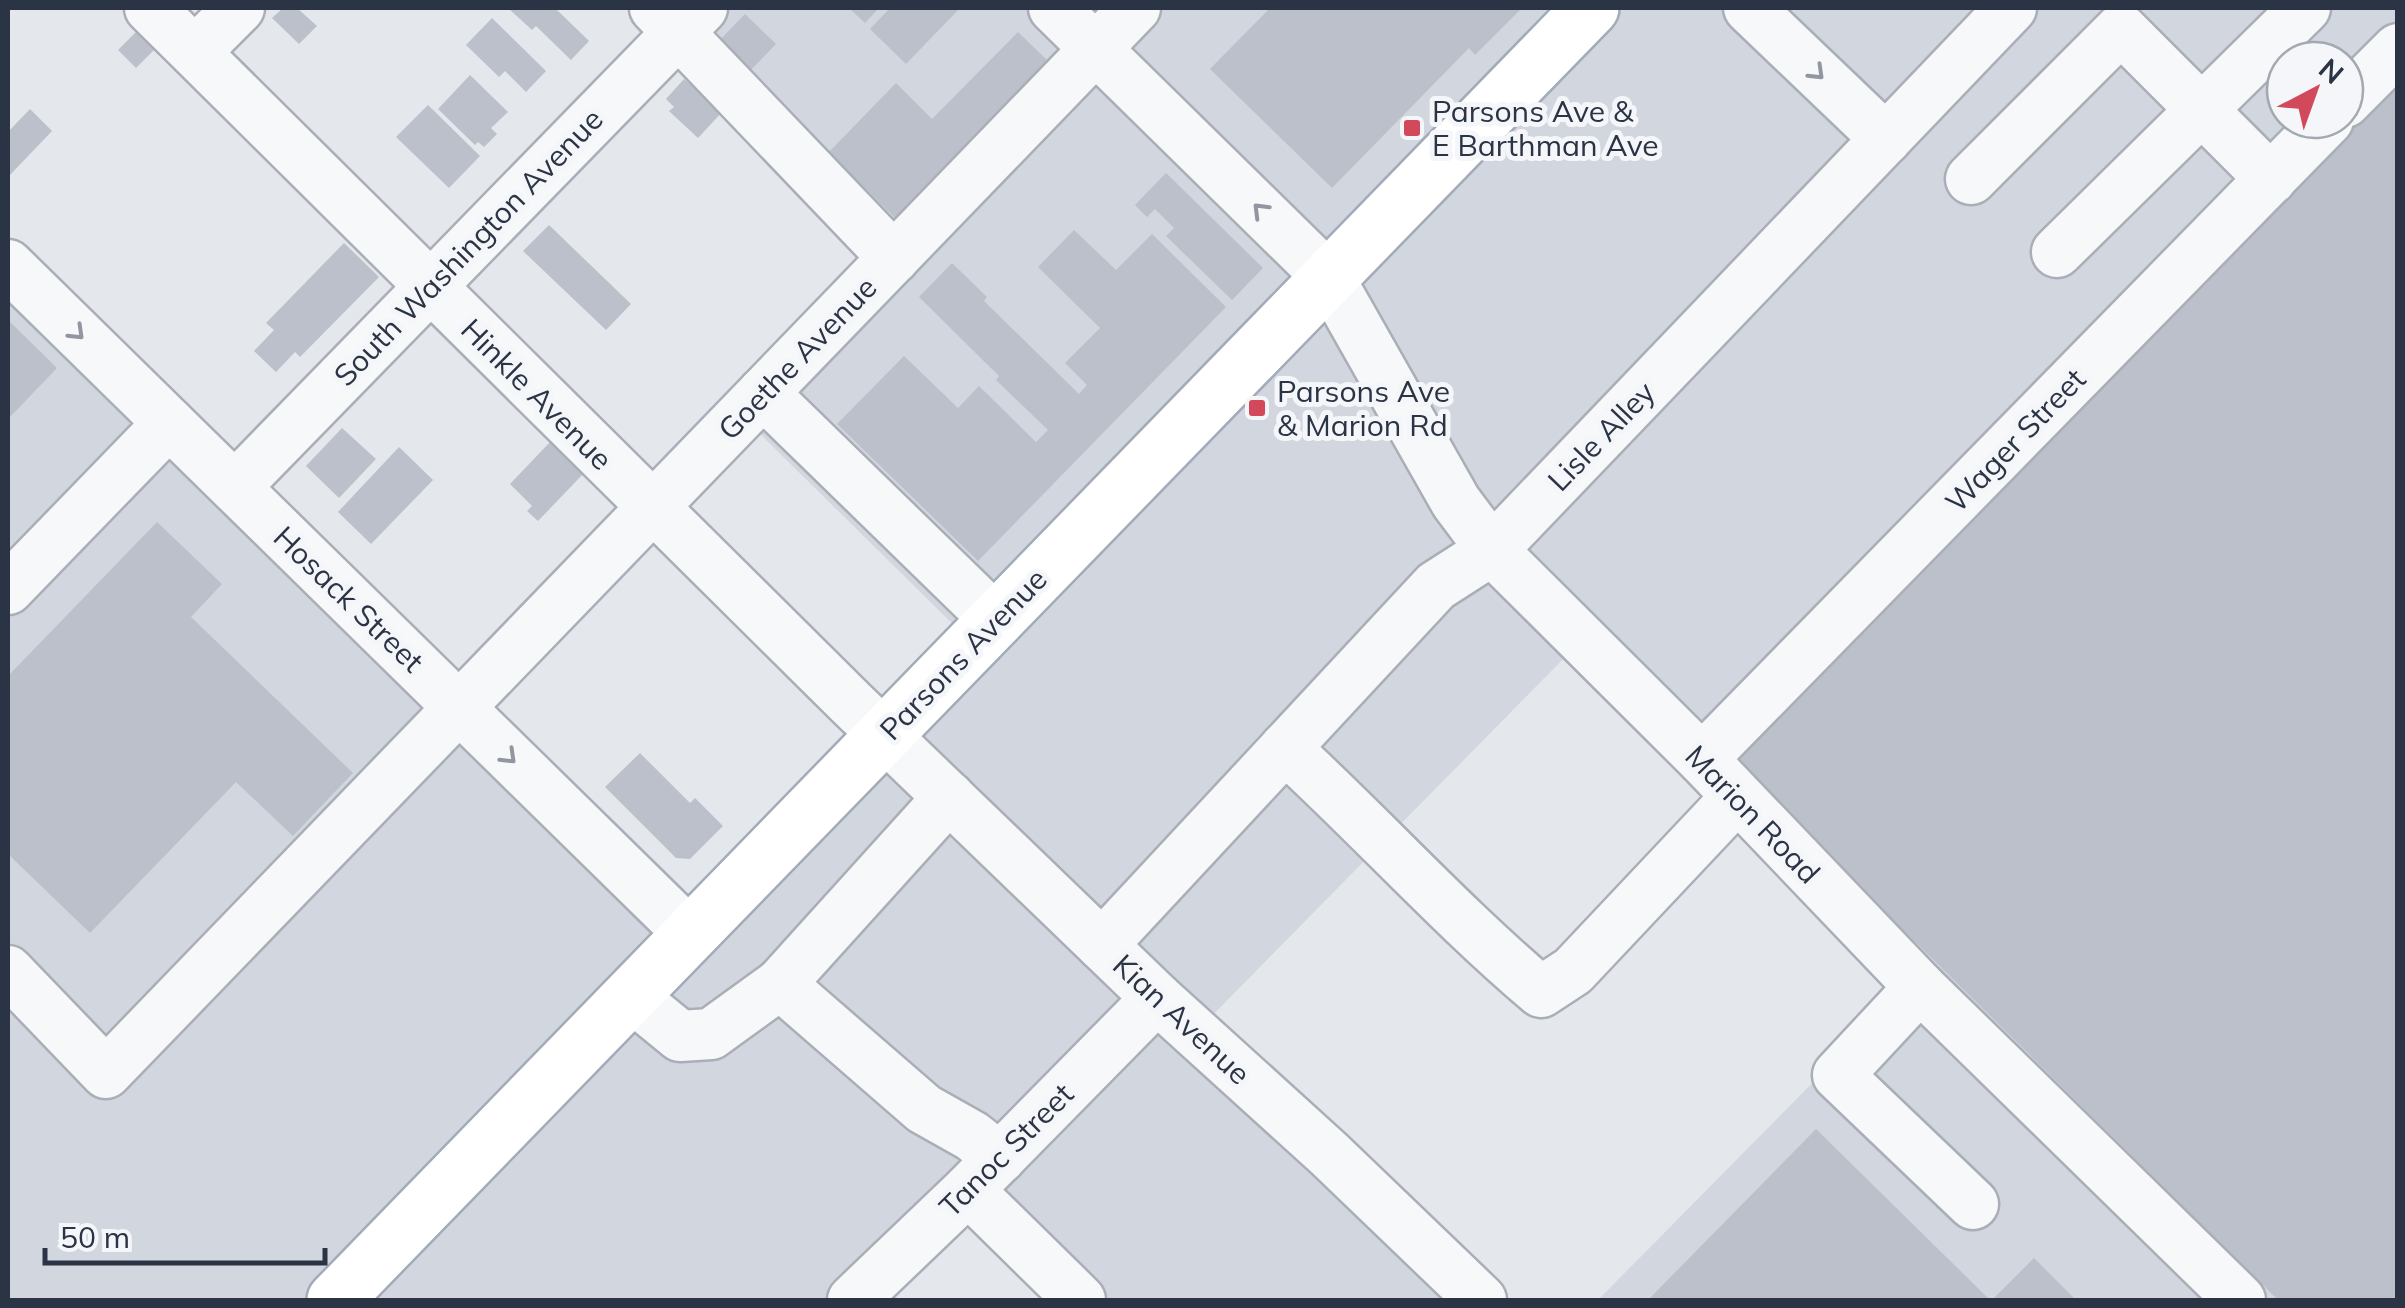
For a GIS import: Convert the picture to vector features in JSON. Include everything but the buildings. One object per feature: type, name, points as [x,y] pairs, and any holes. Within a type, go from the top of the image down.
[{"type":"main road","name":"Parsons Avenue","points":[[334,1300],[1591,8]]},
{"type":"street","name":"Hinkle Avenue","points":[[150,8],[884,735]]},
{"type":"street","points":[[195,52],[239,8]]},
{"type":"street","name":"Marion Road","points":[[1054,8],[1330,278],[1456,502],[1492,550],[1702,759],[1920,987],[2240,1300]]},
{"type":"street","name":"Goethe Avenue","points":[[8,972],[106,1073],[1135,8]]},
{"type":"street","points":[[1749,8],[1886,139]]},
{"type":"street","name":"Lisle Alley","points":[[1102,945],[1436,586],[1492,550],[2011,8]]},
{"type":"street","points":[[2057,252],[2305,8]]},
{"type":"street","points":[[679,15],[894,258]]},
{"type":"street","name":"South Washington Avenue","points":[[235,487],[430,288],[679,15]]},
{"type":"street","points":[[1972,180],[2121,29],[2271,179]]},
{"type":"street","points":[[2365,82],[2398,48]]},
{"type":"street","name":"Wager Street","points":[[1702,759],[2309,140]]},
{"type":"street","name":"Hosack Street","points":[[8,265],[690,934]]},
{"type":"street","points":[[763,394],[996,620]]},
{"type":"street","points":[[8,589],[169,423]]},
{"type":"street","name":"Kian Avenue","points":[[884,735],[1157,998],[1329,1154],[1481,1300]]},
{"type":"street","points":[[1285,748],[1540,992],[1573,971],[1737,798]]},
{"type":"street","points":[[630,995],[680,1036],[711,1034],[780,984],[950,797]]},
{"type":"street","points":[[780,984],[924,1109],[972,1136],[984,1174],[1080,1300]]},
{"type":"street","points":[[1920,987],[1838,1074],[1973,1204]]},
{"type":"street","name":"Tanoc Street","points":[[854,1300],[1157,998]]},
{"type":"shaded area","points":[[650,8],[2397,8],[2397,1300],[1598,1300],[1912,982],[1573,649],[1197,1031],[1470,1300],[1097,1300],[972,1181],[857,1300],[8,1300],[8,259],[711,928],[974,645],[744,418],[899,259]]},
{"type":"place","name":"Parsons Ave & E Barthman Ave","points":[[1412,128]]},
{"type":"place","name":"Parsons Ave & Marion Rd","points":[[1257,408]]}]
